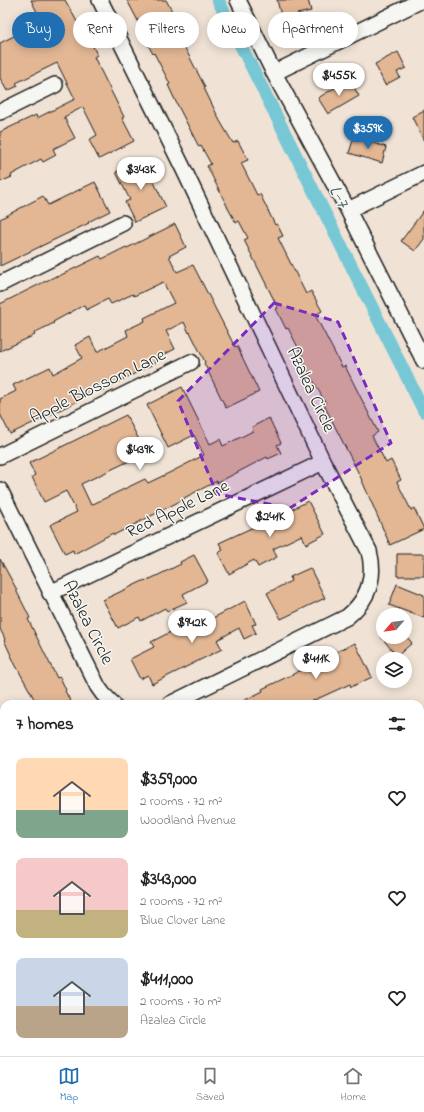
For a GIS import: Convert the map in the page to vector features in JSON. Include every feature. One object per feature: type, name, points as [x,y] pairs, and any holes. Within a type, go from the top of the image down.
[{"type":"street","name":"Azalea Circle","points":[[100,0],[184,170],[323,462],[369,551],[371,560],[371,579],[365,597],[347,617],[178,700]]},
{"type":"street","points":[[238,0],[274,73],[418,337],[424,361]]},
{"type":"street","points":[[274,73],[422,0]]},
{"type":"street","points":[[0,112],[55,85]]},
{"type":"street","points":[[348,210],[424,173]]},
{"type":"street","points":[[0,284],[123,224]]},
{"type":"street","name":"Apple Blossom Lane","points":[[0,456],[191,362]]},
{"type":"street","name":"Red Apple Lane","points":[[50,593],[323,462]]},
{"type":"street","name":"Azalea Circle","points":[[0,490],[98,687],[108,700]]},
{"type":"highlighted area","points":[[274,303],[338,322],[391,443],[290,508],[217,494],[178,401]]},
{"type":"building","points":[[31,0],[65,0],[73,14],[73,48],[94,48],[97,55],[94,57],[124,117],[122,118],[134,141],[99,159],[89,140],[97,135],[83,107],[64,117],[75,138],[53,149],[56,155],[43,162],[41,159],[11,175],[12,177],[0,182],[0,132],[36,115],[37,118],[75,99],[57,63],[16,83],[18,86],[7,91],[0,78],[0,43],[12,37],[12,48],[65,48],[65,12],[37,12]]},
{"type":"building","points":[[127,0],[166,0],[172,12],[135,12],[135,15]]},
{"type":"building","points":[[277,0],[308,0],[311,11],[306,12],[280,12]]},
{"type":"building","points":[[150,48],[185,48],[220,121],[233,143],[238,141],[248,160],[241,163],[257,195],[260,194],[275,225],[277,224],[283,236],[278,238],[306,294],[311,291],[322,311],[315,315],[342,367],[345,366],[378,432],[372,436],[386,463],[391,460],[401,480],[397,482],[411,510],[414,508],[424,529],[390,545],[360,476],[324,405],[326,404],[302,360],[304,359],[288,328],[286,329],[276,309],[278,308],[244,240],[248,238],[239,221],[236,223],[229,210],[207,166],[211,164],[201,146],[199,147],[168,85],[170,84],[154,53],[153,54]]},
{"type":"building","points":[[398,52],[406,68],[397,72],[400,77],[385,85],[375,64]]},
{"type":"building","points":[[349,79],[359,96],[328,114],[318,98]]},
{"type":"building","points":[[424,110],[424,141],[412,117]]},
{"type":"building","points":[[354,137],[386,147],[382,163],[349,153]]},
{"type":"building","points":[[136,162],[139,167],[146,163],[166,207],[135,222],[125,202],[130,200],[116,172]]},
{"type":"building","points":[[95,182],[110,211],[88,222],[89,223],[0,266],[0,219],[43,196],[48,205]]},
{"type":"building","points":[[424,210],[424,239],[415,251],[401,241]]},
{"type":"building","points":[[175,224],[186,247],[169,256],[177,272],[193,265],[235,347],[237,346],[259,392],[226,408],[204,363],[205,362],[184,322],[166,331],[175,349],[155,359],[157,362],[99,392],[98,389],[74,403],[10,434],[0,414],[0,399],[16,391],[13,385],[50,367],[53,374],[82,358],[75,345],[90,337],[97,352],[128,336],[126,330],[145,321],[144,318],[174,303],[163,282],[134,296],[133,294],[111,304],[108,299],[86,310],[84,305],[34,333],[35,335],[0,351],[0,304],[56,276],[57,277],[100,256],[102,259]]},
{"type":"building","points":[[182,387],[210,444],[220,439],[223,446],[253,431],[252,427],[269,418],[281,443],[277,445],[281,453],[268,459],[267,457],[217,483],[217,481],[114,535],[113,533],[74,554],[73,550],[65,554],[50,525],[77,512],[66,491],[44,502],[32,477],[35,475],[29,463],[126,415],[146,453],[81,484],[91,505],[145,479],[148,483],[171,472],[204,455],[194,435],[168,448],[147,405]]},
{"type":"building","points":[[308,501],[325,534],[306,544],[302,535],[273,549],[277,557],[258,567],[254,560],[229,574],[218,553],[223,550],[219,543]]},
{"type":"building","points":[[397,554],[424,554],[424,576],[397,576]]},
{"type":"building","points":[[194,555],[208,581],[183,594],[187,602],[167,611],[165,608],[141,621],[139,617],[118,628],[103,600],[181,564],[180,562]]},
{"type":"building","points":[[0,559],[17,590],[30,618],[28,619],[43,650],[57,678],[60,677],[70,700],[35,700],[15,664],[0,629]]},
{"type":"building","points":[[310,568],[325,598],[281,619],[267,593],[291,581],[290,577]]},
{"type":"building","points":[[397,584],[424,595],[424,618],[412,614],[412,608],[397,608],[389,605]]},
{"type":"building","points":[[245,601],[256,624],[252,625],[256,633],[244,639],[239,628],[217,640],[222,649],[152,684],[148,675],[140,679],[130,659],[154,647],[151,642],[194,620],[198,626]]},
{"type":"building","points":[[355,643],[372,677],[351,687],[350,684],[315,700],[245,700],[263,691],[262,689],[335,654],[334,653]]},
{"type":"building","points":[[387,644],[411,644],[402,652],[394,652]]},
{"type":"waterway","name":"L-7","points":[[218,0],[424,411]]}]
